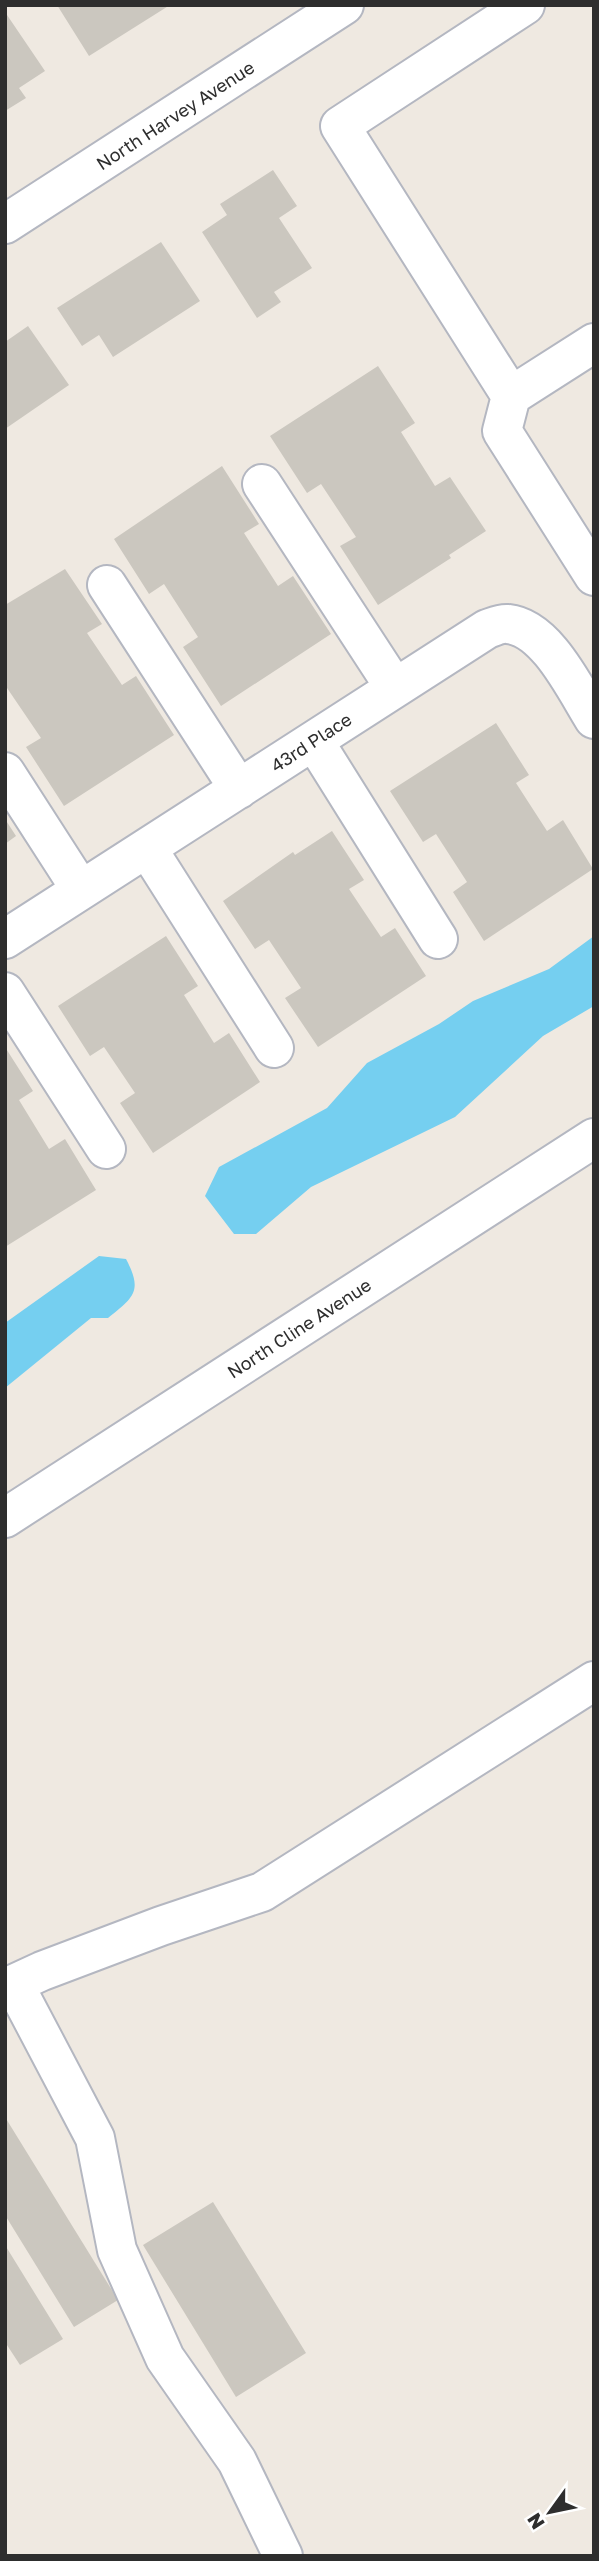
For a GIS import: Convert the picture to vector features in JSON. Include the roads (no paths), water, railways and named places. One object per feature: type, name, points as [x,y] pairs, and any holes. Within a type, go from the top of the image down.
[{"type":"street","name":"North Harvey Avenue","points":[[5,224],[344,5]]},
{"type":"street","points":[[511,396],[340,126],[525,5]]},
{"type":"street","points":[[594,343],[511,396],[502,431],[594,576]]},
{"type":"street","points":[[262,484],[395,688]]},
{"type":"street","points":[[107,585],[239,789]]},
{"type":"street","name":"43rd Place","points":[[5,939],[487,629],[506,623],[525,628],[541,640],[594,719]]},
{"type":"street","points":[[314,741],[438,939]]},
{"type":"street","points":[[5,772],[81,890]]},
{"type":"street","points":[[147,848],[274,1048]]},
{"type":"street","points":[[5,992],[106,1150]]},
{"type":"street","name":"North Cline Avenue","points":[[5,1518],[594,1138]]},
{"type":"street","points":[[283,2556],[237,2461],[165,2358],[117,2250],[95,2138],[10,1986],[161,1926],[262,1892],[594,1681]]},
{"type":"water","points":[[594,936],[594,1006],[543,1036],[455,1117],[311,1187],[256,1234],[234,1234],[205,1196],[219,1167],[327,1108],[367,1063],[439,1024],[473,1001],[549,969]]},
{"type":"water","points":[[99,1256],[126,1259],[135,1286],[130,1299],[108,1318],[91,1318],[5,1388],[5,1323]]}]
